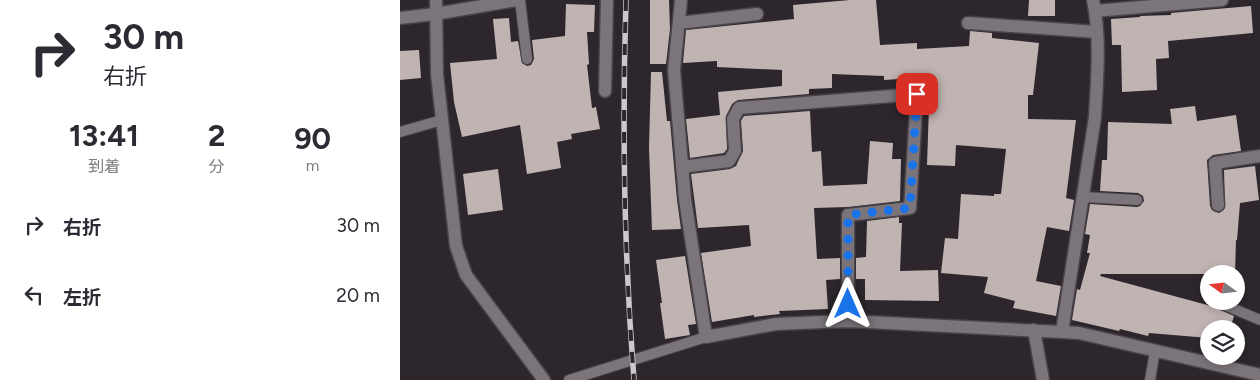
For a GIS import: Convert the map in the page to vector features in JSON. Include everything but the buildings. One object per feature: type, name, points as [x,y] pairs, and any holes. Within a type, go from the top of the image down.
[{"type":"street","points":[[436,0],[438,74],[456,246],[466,275],[544,380]]},
{"type":"street","points":[[400,18],[519,0]]},
{"type":"street","points":[[605,90],[607,0]]},
{"type":"street","points":[[681,0],[674,70],[682,167],[706,337],[776,324],[848,321],[1080,333],[1260,375]]},
{"type":"street","points":[[1062,332],[1095,117],[1097,32],[1094,6],[1222,0]]},
{"type":"street","points":[[679,23],[756,14]]},
{"type":"street","points":[[968,23],[1097,32]]},
{"type":"street","points":[[682,167],[729,162],[735,151],[733,119],[739,108],[917,94],[910,208],[848,215],[848,321]]},
{"type":"street","points":[[1218,205],[1215,163],[1260,156]]},
{"type":"street","points":[[1034,330],[1043,380]]},
{"type":"lane","points":[[519,0],[527,59]]},
{"type":"lane","points":[[400,132],[442,120]]},
{"type":"lane","points":[[1083,197],[1137,200]]},
{"type":"lane","points":[[1236,310],[1260,320]]},
{"type":"lane","points":[[569,380],[706,337]]},
{"type":"lane","points":[[1150,380],[1155,351]]},
{"type":"railway","points":[[626,0],[625,190],[634,380]]},
{"type":"route","points":[[848,304],[848,215],[910,208],[917,94]]}]
